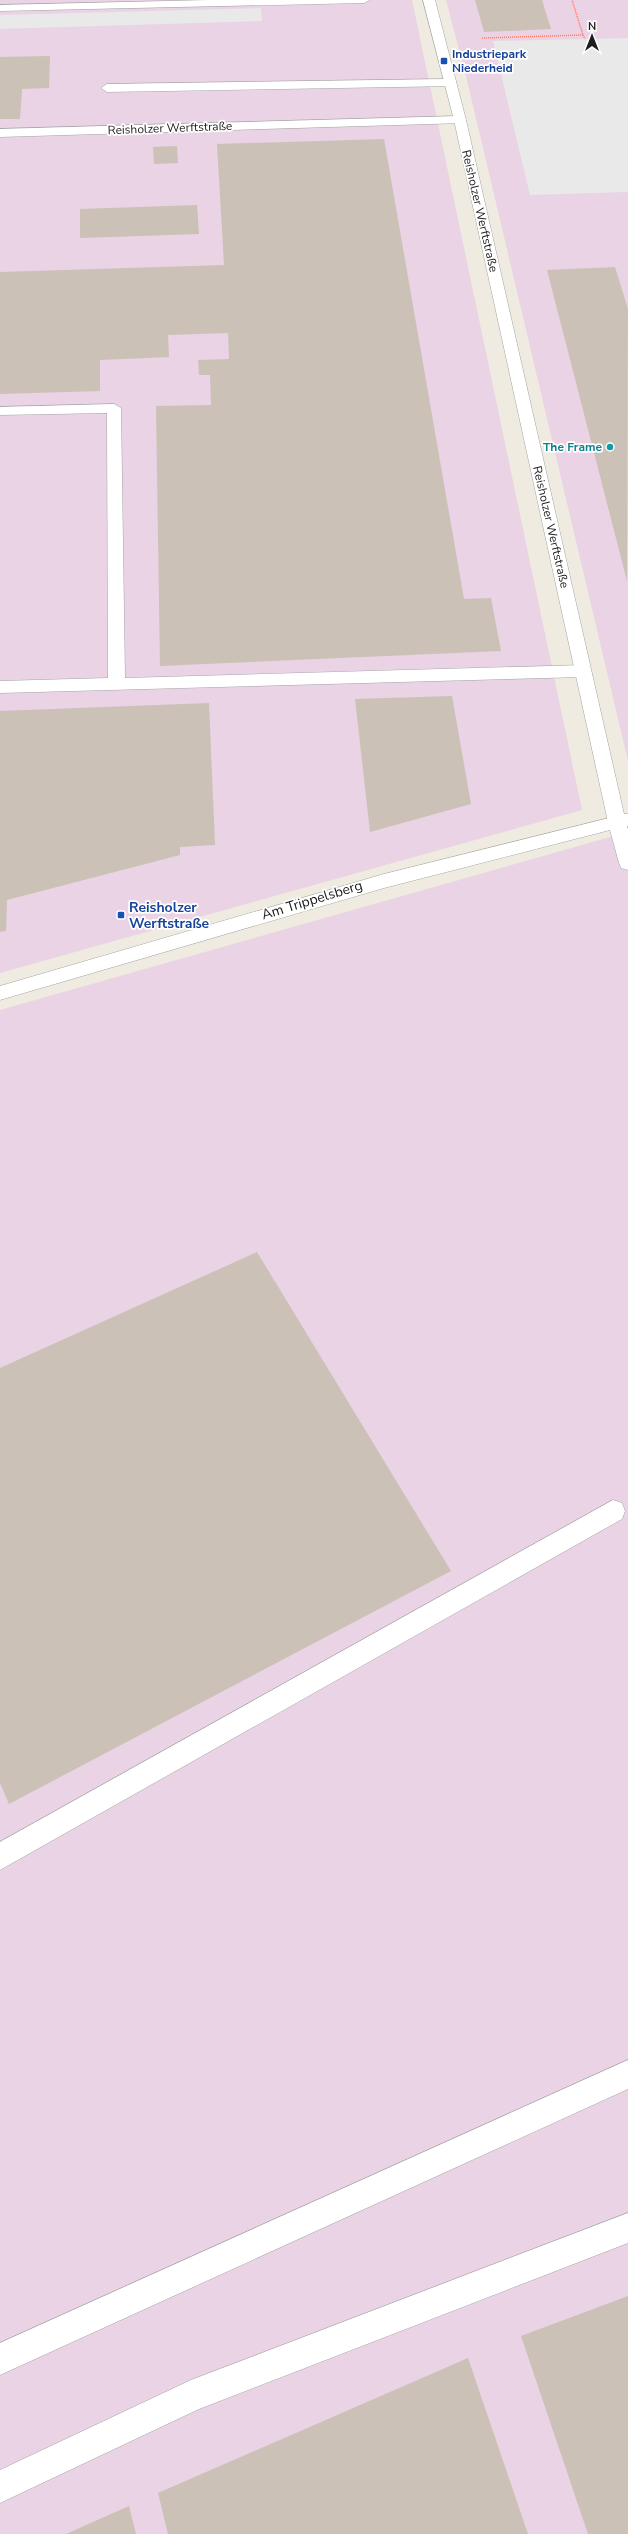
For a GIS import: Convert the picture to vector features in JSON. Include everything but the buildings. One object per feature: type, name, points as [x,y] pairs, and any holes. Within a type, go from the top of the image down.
[{"type":"street","points":[[0,8],[364,0]]},
{"type":"street","name":"Reisholzer Werftstraße","points":[[429,0],[460,120],[583,671],[623,821],[628,863]]},
{"type":"street","points":[[106,88],[450,83]]},
{"type":"street","name":"Reisholzer Werftstraße","points":[[0,133],[460,120]]},
{"type":"street","points":[[0,411],[114,408],[117,684]]},
{"type":"street","points":[[0,688],[583,671]]},
{"type":"street","name":"Am Trippelsberg","points":[[0,993],[371,883],[492,850],[623,821]]},
{"type":"street","points":[[0,1857],[613,1511]]},
{"type":"street","points":[[0,2359],[628,2074]]},
{"type":"street","points":[[0,2487],[191,2396],[628,2228]]},
{"type":"path","points":[[572,0],[585,39]]},
{"type":"path","points":[[439,39],[583,35]]},
{"type":"shaded area","points":[[0,0],[412,0],[582,810],[0,973]]},
{"type":"shaded area","points":[[446,0],[628,0],[628,761],[466,76]]},
{"type":"shaded area","points":[[261,8],[262,21],[0,29],[0,15]]},
{"type":"shaded area","points":[[628,38],[628,192],[530,195],[493,41]]},
{"type":"shaded area","points":[[628,832],[628,2534],[0,2534],[0,1010]]},
{"type":"place","name":"Industriepark Niederheid","points":[[444,61]]},
{"type":"place","name":"The Frame","points":[[610,447]]},
{"type":"place","name":"Reisholzer Werftstraße","points":[[121,915]]}]
